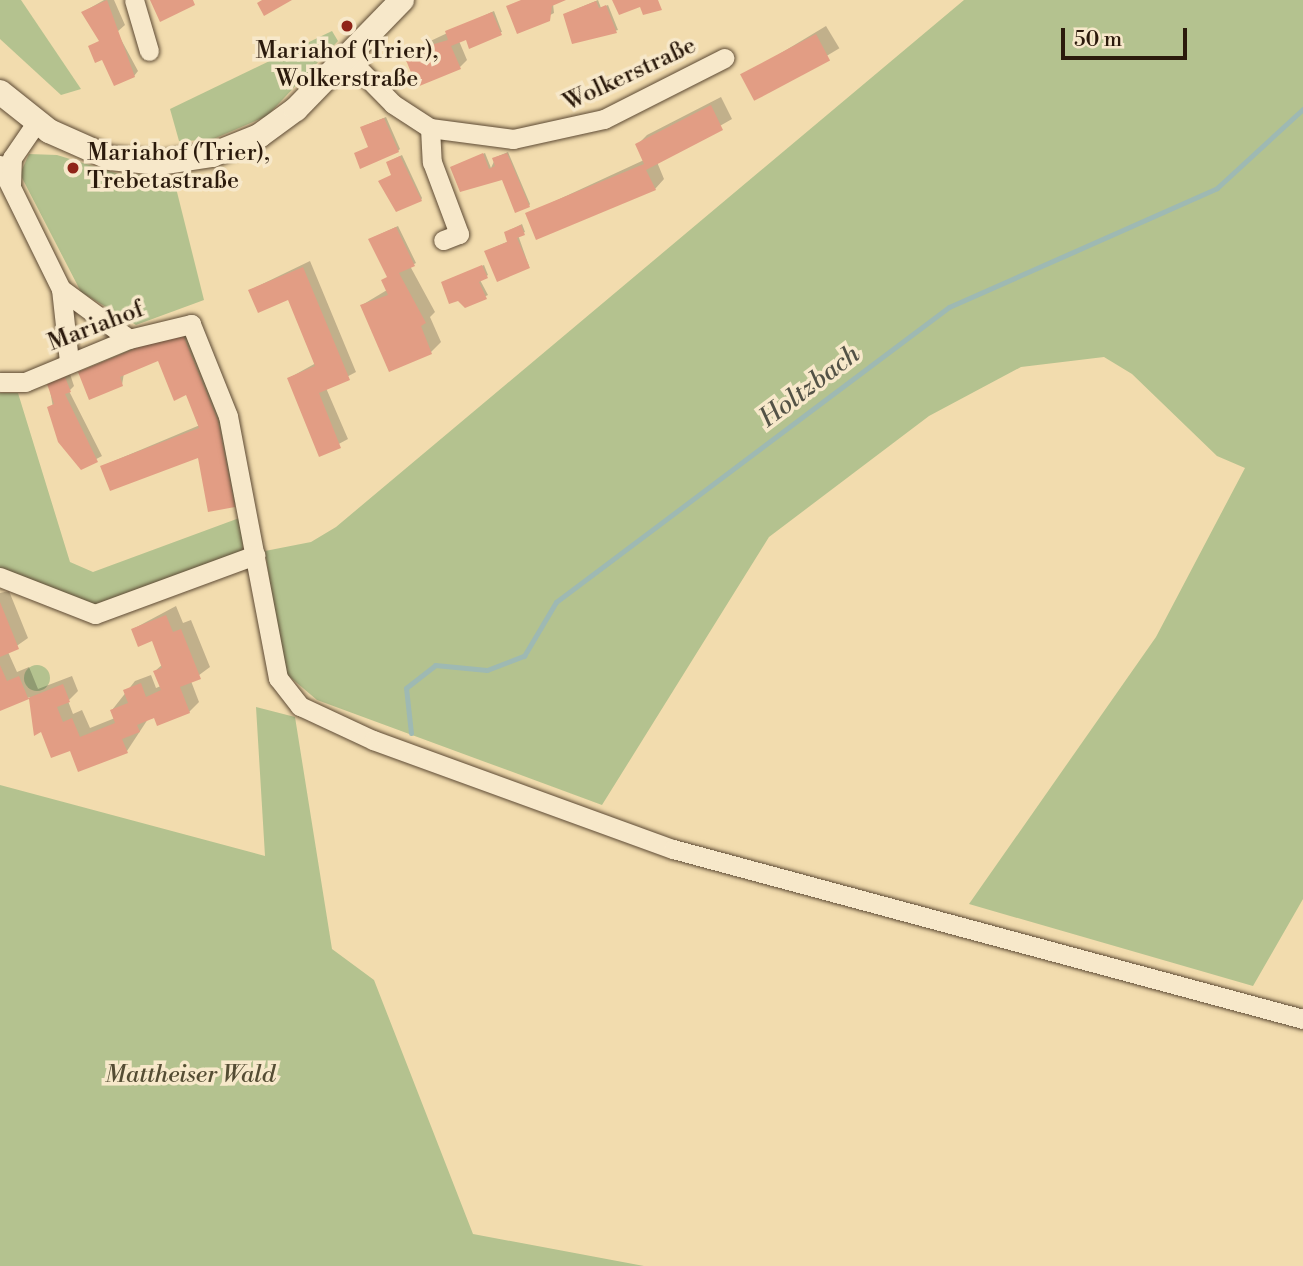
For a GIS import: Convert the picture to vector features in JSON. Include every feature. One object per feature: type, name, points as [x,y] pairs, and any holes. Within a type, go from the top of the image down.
[{"type":"street","points":[[134,0],[149,51]]},
{"type":"street","points":[[0,92],[18,115],[77,146],[129,162],[212,155],[270,130],[402,0]]},
{"type":"street","name":"Wolkerstraße","points":[[347,57],[393,104],[430,128],[476,138],[561,133],[604,119],[724,58]]},
{"type":"street","points":[[11,186],[18,115]]},
{"type":"street","points":[[430,128],[432,162],[459,234],[443,240]]},
{"type":"street","points":[[0,165],[61,289],[69,362]]},
{"type":"street","points":[[61,289],[128,339]]},
{"type":"street","name":"Mariahof","points":[[0,382],[25,382],[128,339],[186,321],[197,331],[228,416],[255,555]]},
{"type":"street","points":[[0,578],[95,614],[255,555],[278,678],[300,706],[373,740],[673,849],[1303,1019]]},
{"type":"green space","points":[[0,0],[21,0],[81,89],[61,95],[0,39]]},
{"type":"green space","points":[[964,0],[1303,0],[1303,899],[1253,986],[969,904],[1156,637],[1245,468],[1217,456],[1132,374],[1104,357],[1021,367],[929,416],[769,537],[602,805],[317,700],[284,672],[265,551],[311,542],[336,527]]},
{"type":"green space","points":[[332,31],[338,41],[267,116],[211,140],[179,141],[170,109]]},
{"type":"green space","points":[[29,154],[57,155],[119,174],[173,176],[204,300],[136,325],[81,292],[20,174]]},
{"type":"green space","points":[[0,393],[18,393],[70,562],[93,572],[242,517],[243,552],[93,605],[0,568]]},
{"type":"green space","points":[[37,665],[46,669],[50,678],[46,687],[37,691],[28,687],[24,678],[28,669]]},
{"type":"green space","name":"Mattheiser Wald","points":[[256,707],[295,717],[332,949],[374,980],[473,1234],[644,1266],[0,1266],[0,785],[265,856]]},
{"type":"building","points":[[107,0],[135,77],[114,86],[102,60],[95,63],[88,46],[99,41],[81,12]]},
{"type":"building","points":[[150,0],[193,0],[195,5],[160,22]]},
{"type":"building","points":[[262,0],[292,0],[264,16],[257,3]]},
{"type":"building","points":[[521,0],[566,0],[552,6],[550,21],[517,34],[506,6]]},
{"type":"building","points":[[612,0],[658,0],[662,10],[643,15],[640,7],[619,15]]},
{"type":"building","points":[[596,1],[599,8],[606,5],[617,33],[572,44],[563,14]]},
{"type":"building","points":[[492,12],[502,35],[469,49],[466,40],[451,46],[461,69],[417,87],[403,53],[448,40],[445,31]]},
{"type":"building","points":[[816,34],[830,60],[754,101],[740,74]]},
{"type":"building","points":[[711,105],[723,130],[646,170],[656,190],[536,240],[525,213],[644,164],[635,144]]},
{"type":"building","points":[[384,118],[399,152],[360,169],[354,153],[368,147],[360,127]]},
{"type":"building","points":[[483,153],[489,169],[495,166],[492,158],[507,153],[530,207],[515,213],[502,180],[460,192],[450,167]]},
{"type":"building","points":[[400,156],[422,201],[396,212],[378,181],[391,175],[386,162]]},
{"type":"building","points":[[521,225],[525,235],[517,238],[530,268],[497,282],[484,251],[507,242],[504,232]]},
{"type":"building","points":[[396,227],[415,266],[399,273],[426,323],[421,326],[432,354],[389,372],[360,305],[388,295],[381,280],[387,277],[368,239]]},
{"type":"building","points":[[482,265],[488,278],[479,282],[487,299],[465,308],[458,301],[449,304],[441,282]]},
{"type":"building","points":[[303,267],[350,380],[319,393],[341,448],[319,457],[287,378],[315,366],[288,300],[258,313],[248,290]]},
{"type":"building","points":[[181,330],[218,421],[235,507],[208,512],[198,458],[110,491],[100,466],[199,428],[186,395],[174,401],[158,361],[120,377],[123,386],[89,400],[78,372]]},
{"type":"building","points":[[65,377],[71,392],[65,394],[98,462],[81,470],[58,442],[47,407],[54,404],[47,384]]},
{"type":"building","points":[[0,602],[19,649],[0,657]]},
{"type":"building","points":[[166,615],[173,632],[181,629],[201,679],[180,687],[190,713],[157,726],[154,718],[137,725],[140,732],[122,739],[128,753],[78,772],[70,751],[51,758],[41,732],[34,736],[29,699],[0,711],[0,665],[7,681],[19,676],[28,698],[63,684],[70,702],[57,707],[63,722],[72,718],[80,737],[115,723],[110,710],[128,703],[123,690],[141,683],[146,697],[161,690],[153,671],[162,668],[152,641],[138,647],[131,629]]},
{"type":"waterway","name":"Holtzbach","points":[[411,733],[406,688],[435,665],[487,670],[524,656],[556,602],[949,307],[1217,188],[1303,109]]},
{"type":"place","name":"Mariahof (Trier), Wolkerstraße","points":[[347,26]]},
{"type":"place","name":"Mariahof (Trier), Trebetastraße","points":[[73,168]]}]
